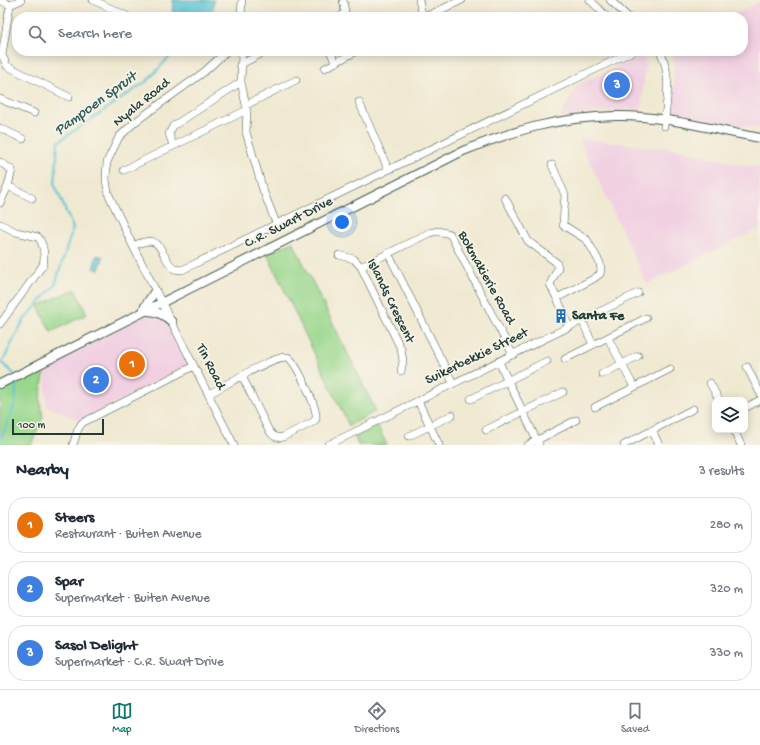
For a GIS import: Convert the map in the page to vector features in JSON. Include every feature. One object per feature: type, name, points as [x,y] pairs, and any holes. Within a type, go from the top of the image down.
[{"type":"street","points":[[0,0],[10,5]]},
{"type":"street","points":[[10,5],[21,0]]},
{"type":"street","points":[[93,0],[118,12]]},
{"type":"street","points":[[241,12],[242,0]]},
{"type":"street","points":[[343,0],[346,12]]},
{"type":"street","points":[[414,0],[417,12]]},
{"type":"street","points":[[419,0],[422,12]]},
{"type":"street","points":[[436,12],[462,0]]},
{"type":"street","points":[[590,0],[602,12]]},
{"type":"street","points":[[610,0],[623,12]]},
{"type":"street","points":[[10,5],[2,55],[4,63],[7,66],[69,97]]},
{"type":"street","name":"Nyala Road","points":[[161,302],[132,246],[106,187],[106,169],[112,151],[119,137],[135,122],[204,72],[222,56]]},
{"type":"street","points":[[241,56],[240,65],[246,108],[246,132],[263,190],[276,223]]},
{"type":"street","points":[[240,65],[257,56]]},
{"type":"street","points":[[332,56],[335,62]]},
{"type":"street","points":[[325,68],[347,56]]},
{"type":"street","points":[[132,246],[147,240],[156,243],[164,253],[171,266],[179,270],[623,56]]},
{"type":"street","points":[[662,56],[668,74],[664,123]]},
{"type":"street","points":[[124,170],[246,108],[296,80]]},
{"type":"street","points":[[173,145],[169,134],[173,126],[242,82]]},
{"type":"street","points":[[0,99],[34,113]]},
{"type":"street","points":[[359,102],[388,169]]},
{"type":"street","name":"C.R. Swart Drive","points":[[1,383],[463,151],[524,128],[572,119],[626,117],[760,138]]},
{"type":"street","points":[[0,128],[23,139]]},
{"type":"street","points":[[0,162],[12,170],[8,186],[0,203]]},
{"type":"street","points":[[552,165],[566,198],[563,226],[585,238],[600,263],[601,270],[600,274],[593,279],[557,298]]},
{"type":"street","points":[[8,186],[32,198]]},
{"type":"street","points":[[506,198],[528,241],[557,263],[558,268],[550,284],[569,327]]},
{"type":"street","points":[[0,224],[16,232],[38,237],[42,243],[44,258],[43,265],[0,324]]},
{"type":"street","name":"Bokmakierie Road","points":[[361,267],[429,233],[438,231],[450,234],[513,355]]},
{"type":"street","points":[[388,253],[453,383]]},
{"type":"street","name":"Islands Crescent","points":[[339,255],[354,259],[361,267],[401,349],[403,361],[401,371]]},
{"type":"street","points":[[142,311],[156,291]]},
{"type":"street","name":"Suikerbekkie Street","points":[[328,445],[638,293]]},
{"type":"street","name":"Tin Road","points":[[161,302],[234,445]]},
{"type":"street","points":[[142,311],[151,310],[157,312],[166,316],[172,322]]},
{"type":"street","points":[[565,359],[646,318]]},
{"type":"street","points":[[582,320],[593,345]]},
{"type":"street","points":[[608,338],[634,387]]},
{"type":"street","points":[[602,374],[638,356]]},
{"type":"street","points":[[209,394],[242,376],[277,358],[288,357],[294,364],[315,407],[316,419],[283,437],[278,438],[274,436],[268,429],[242,376]]},
{"type":"street","points":[[471,399],[546,361]]},
{"type":"street","points":[[499,362],[538,443]]},
{"type":"street","points":[[73,445],[82,422],[194,366]]},
{"type":"street","points":[[747,367],[760,393]]},
{"type":"street","points":[[595,407],[670,369]]},
{"type":"street","points":[[710,383],[717,397]]},
{"type":"street","points":[[486,430],[563,392]]},
{"type":"street","points":[[748,406],[760,400]]},
{"type":"street","points":[[418,401],[439,445]]},
{"type":"street","points":[[624,445],[693,409]]},
{"type":"street","points":[[409,436],[452,415]]},
{"type":"street","points":[[528,445],[538,443],[576,420]]},
{"type":"street","points":[[652,430],[659,445]]},
{"type":"street","points":[[735,433],[741,445]]},
{"type":"shaded area","points":[[760,1],[760,128],[674,116],[674,60],[673,56],[748,56],[748,12],[739,12]]},
{"type":"shaded area","points":[[640,56],[643,56],[646,61],[641,109],[561,117],[577,85]]},
{"type":"shaded area","points":[[579,139],[682,150],[741,165],[760,167],[760,228],[647,284]]},
{"type":"shaded area","points":[[160,307],[190,364],[80,421],[46,406],[46,368]]},
{"type":"green space","points":[[293,242],[376,411],[349,426],[267,254]]},
{"type":"green space","points":[[75,289],[87,314],[51,332],[38,306]]},
{"type":"green space","points":[[45,368],[40,400],[43,417],[31,445],[0,445],[0,392]]},
{"type":"green space","points":[[377,425],[387,445],[358,445],[354,436]]},
{"type":"water","points":[[173,0],[214,0],[213,12],[172,12]]},
{"type":"water","points":[[97,255],[103,257],[99,270],[93,268]]},
{"type":"waterway","name":"Pampoen Spruit","points":[[14,374],[2,363],[23,321],[55,285],[73,228],[55,185],[58,142],[147,81],[170,56]]},
{"type":"waterway","name":"Pampoen Spruit","points":[[0,441],[15,404],[17,378]]},
{"type":"place","name":"Sasol Delight","points":[[617,85]]},
{"type":"place","name":"Santa Fe","points":[[561,316]]},
{"type":"place","name":"Steers","points":[[132,364]]},
{"type":"place","name":"Spar","points":[[96,380]]}]
